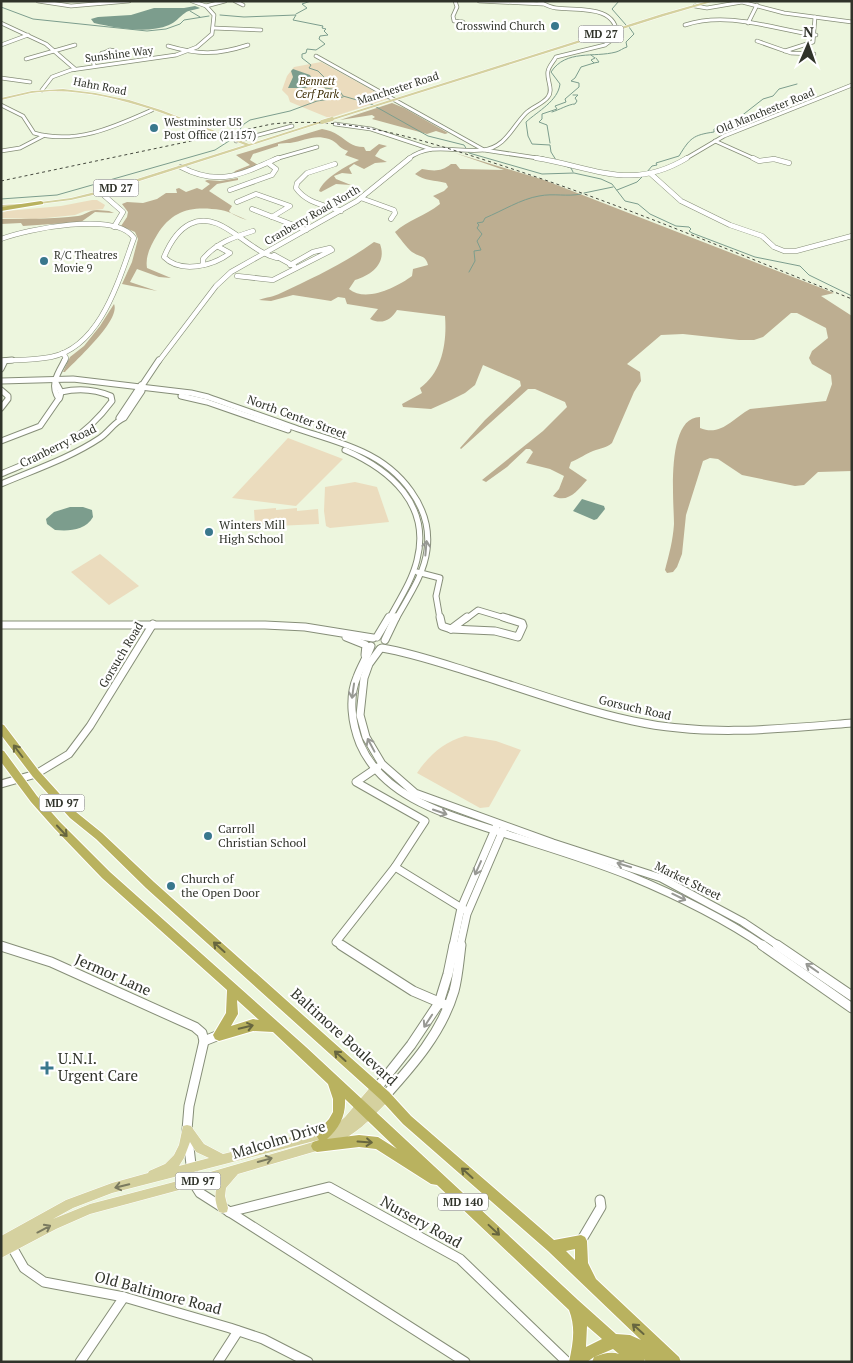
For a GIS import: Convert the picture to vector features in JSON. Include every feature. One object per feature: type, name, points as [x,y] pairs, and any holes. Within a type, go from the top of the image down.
[{"type":"highway","points":[[1,207],[40,203]]},
{"type":"highway","name":"Baltimore Boulevard","points":[[1,728],[36,774],[73,815],[99,836],[150,885],[381,1092],[407,1120],[552,1247],[674,1362]]},
{"type":"highway","name":"MD 97","points":[[1,754],[62,832],[101,870],[333,1080]]},
{"type":"highway","points":[[219,1035],[232,1014],[232,989]]},
{"type":"highway","points":[[219,1035],[253,1025],[275,1027]]},
{"type":"highway","points":[[319,1141],[334,1125],[340,1109],[340,1100],[333,1080]]},
{"type":"highway","name":"MD 140","points":[[333,1080],[573,1304],[638,1362]]},
{"type":"highway","points":[[319,1141],[378,1143],[426,1176],[445,1184]]},
{"type":"highway","points":[[552,1247],[581,1241],[582,1263],[592,1285]]},
{"type":"highway","points":[[573,1304],[581,1325],[582,1334],[577,1362]]},
{"type":"highway","points":[[577,1362],[582,1356],[614,1339],[632,1341],[657,1362]]},
{"type":"highway","points":[[599,1362],[614,1359],[621,1362]]},
{"type":"main road","name":"Manchester Road","points":[[40,203],[100,192],[617,29],[712,1]]},
{"type":"main road","name":"Hahn Road","points":[[1,98],[43,89],[74,91],[152,109],[248,146]]},
{"type":"main road","name":"Malcolm Drive","points":[[1,1242],[70,1204],[112,1188],[224,1160],[348,1134],[381,1092]]},
{"type":"main road","points":[[187,1130],[200,1148],[224,1160]]},
{"type":"main road","points":[[145,1180],[171,1166],[184,1147],[187,1130]]},
{"type":"main road","name":"Malcolm Drive","points":[[1,1253],[52,1225],[90,1209],[192,1182],[319,1141]]},
{"type":"main road","points":[[226,1210],[220,1198],[223,1181],[237,1168]]},
{"type":"street","points":[[38,1],[71,6],[128,1]]},
{"type":"street","points":[[192,1],[206,6],[214,15],[213,28],[261,30]]},
{"type":"street","points":[[206,6],[225,1]]},
{"type":"street","points":[[235,1],[243,5]]},
{"type":"street","points":[[455,1],[457,7],[453,16],[454,21],[463,22]]},
{"type":"street","points":[[479,1],[592,6],[607,15],[617,29],[617,36],[610,42],[556,57],[548,71],[550,91],[548,97],[526,113],[510,135],[498,144],[484,150]]},
{"type":"street","points":[[538,1],[543,4]]},
{"type":"street","points":[[695,6],[707,8],[735,2],[756,5],[784,13],[852,22]]},
{"type":"street","points":[[748,23],[756,5]]},
{"type":"street","points":[[784,51],[812,43],[816,35],[813,25],[815,17]]},
{"type":"street","points":[[685,25],[709,19],[748,23],[816,35]]},
{"type":"street","points":[[1,24],[28,35],[54,50],[75,69]]},
{"type":"street","name":"Sunshine Way","points":[[43,89],[52,78],[75,69],[94,65],[148,60],[184,51],[208,39],[212,34],[213,28]]},
{"type":"street","points":[[1,45],[28,35]]},
{"type":"street","points":[[757,41],[784,51],[814,54]]},
{"type":"street","points":[[26,59],[75,45]]},
{"type":"street","points":[[168,46],[195,54],[213,55],[248,45]]},
{"type":"street","points":[[94,65],[91,59],[102,54]]},
{"type":"street","name":"Old Manchester Road","points":[[316,56],[484,150]]},
{"type":"street","points":[[1,78],[30,82]]},
{"type":"street","name":"Old Manchester Road","points":[[335,124],[378,131],[431,149],[484,150],[562,163],[608,176],[651,174],[671,168],[715,141],[852,84]]},
{"type":"street","points":[[1,106],[23,116],[31,130],[43,136],[62,138],[85,135],[152,109]]},
{"type":"street","points":[[236,141],[292,126]]},
{"type":"street","points":[[1,151],[20,148],[43,136]]},
{"type":"street","points":[[715,141],[759,161],[774,159],[789,163]]},
{"type":"street","points":[[181,167],[200,177],[220,179],[242,174],[287,155],[317,147]]},
{"type":"street","name":"Cranberry Road North","points":[[206,301],[226,276],[362,198],[413,155],[431,149]]},
{"type":"street","points":[[230,190],[272,175],[276,169],[268,164]]},
{"type":"street","points":[[335,164],[304,175],[299,179],[296,186],[298,192],[303,196],[341,211]]},
{"type":"street","points":[[651,174],[681,201],[730,225],[762,236],[769,244],[784,251],[792,252],[852,236]]},
{"type":"street","points":[[100,192],[123,212],[114,227]]},
{"type":"street","points":[[237,202],[256,194],[290,206],[272,217]]},
{"type":"street","points":[[362,198],[394,210],[395,213],[391,219]]},
{"type":"street","points":[[252,209],[306,230]]},
{"type":"street","points":[[217,246],[230,252],[222,259],[204,265],[178,266],[165,259],[166,251],[185,226],[197,221],[214,221],[252,247],[298,268]]},
{"type":"street","points":[[1,239],[58,224],[114,227],[129,232],[134,238],[108,307],[81,342],[63,354],[47,358],[3,361],[1,369]]},
{"type":"street","points":[[204,265],[202,262],[204,256],[217,246],[254,231]]},
{"type":"street","points":[[237,276],[270,280],[332,250],[330,248],[319,251],[290,265]]},
{"type":"street","points":[[319,251],[323,254]]},
{"type":"street","name":"Cranberry Road","points":[[1,484],[95,442],[119,420],[124,418],[164,354],[206,301]]},
{"type":"street","points":[[59,398],[52,387],[66,358],[63,354]]},
{"type":"street","points":[[1,441],[38,427],[59,398],[61,392],[56,379]]},
{"type":"street","name":"North Center Street","points":[[1,383],[56,379],[191,393],[208,397],[363,452],[382,464],[404,481],[420,502],[427,538],[426,557],[420,573],[386,640],[386,644],[381,648]]},
{"type":"street","name":"North Center Street","points":[[141,388],[207,402],[352,453],[374,464],[396,480],[407,494],[415,511],[420,537],[418,558],[384,628],[373,641],[359,669],[353,690],[352,719],[362,749],[375,769],[395,788],[415,802],[500,828]]},
{"type":"street","points":[[1,474],[28,463],[81,436],[96,422],[112,401],[110,396],[104,393],[71,389],[61,392]]},
{"type":"street","points":[[1,390],[8,396],[8,399],[1,408]]},
{"type":"street","points":[[28,463],[34,470]]},
{"type":"street","points":[[20,466],[28,473]]},
{"type":"street","points":[[413,571],[440,578],[436,595],[436,610],[442,626],[451,629],[495,631],[518,637],[523,626],[522,623],[478,610],[451,629]]},
{"type":"street","points":[[1,624],[153,624]]},
{"type":"street","name":"Gorsuch Road","points":[[1,784],[36,774],[65,757],[76,745],[153,624],[265,624],[326,630],[373,641],[381,648],[420,656],[613,716],[674,728],[712,732],[749,732],[852,723]]},
{"type":"street","points":[[145,638],[155,629],[173,624]]},
{"type":"street","name":"Gorsuch Road","points":[[326,630],[346,637],[373,641],[386,640],[420,656]]},
{"type":"street","points":[[346,637],[366,645],[367,650],[359,669]]},
{"type":"street","points":[[381,648],[369,664],[364,678],[360,715],[366,737],[382,764],[415,793],[500,828]]},
{"type":"street","points":[[364,678],[380,654],[390,652],[408,654]]},
{"type":"street","points":[[382,764],[356,782],[425,821],[395,867],[336,942],[413,991],[448,1006]]},
{"type":"street","name":"Malcolm Drive","points":[[381,1092],[438,1003],[448,974],[464,910],[500,828]]},
{"type":"street","name":"Market Street","points":[[500,828],[632,867],[687,891],[743,922],[852,996]]},
{"type":"street","name":"Market Street","points":[[500,828],[628,875],[700,907],[749,936],[852,1008]]},
{"type":"street","points":[[395,867],[464,910]]},
{"type":"street","name":"Malcolm Drive","points":[[381,1092],[420,1056],[448,1006],[458,973],[464,910]]},
{"type":"street","name":"Jermor Lane","points":[[1,946],[51,962],[195,1027],[202,1033],[204,1041]]},
{"type":"street","points":[[219,1035],[204,1041],[189,1106],[187,1130],[192,1182],[200,1193],[465,1362]]},
{"type":"street","name":"Nursery Road","points":[[226,1210],[329,1187],[460,1259],[567,1362]]},
{"type":"street","points":[[581,1241],[601,1207],[600,1200]]},
{"type":"street","name":"Old Baltimore Road","points":[[12,1247],[22,1268],[32,1277],[50,1284],[124,1297],[238,1331],[263,1339],[308,1362]]},
{"type":"street","points":[[80,1362],[124,1297]]},
{"type":"street","points":[[218,1362],[238,1331]]},
{"type":"green space","name":"Bennett Cerf Park","points":[[321,62],[388,99],[329,118],[290,102],[288,96],[282,90],[287,76],[294,67]]},
{"type":"green space","points":[[97,200],[105,205],[103,209],[85,211],[75,215],[36,219],[1,218],[1,213],[7,211],[61,206]]},
{"type":"green space","points":[[288,438],[343,459],[296,506],[232,498]]},
{"type":"green space","points":[[355,482],[377,487],[389,522],[330,528],[326,526],[324,511],[325,487]]},
{"type":"green space","points":[[276,508],[276,510],[297,508],[297,511],[318,509],[319,524],[277,526],[276,523],[255,525],[254,510]]},
{"type":"green space","points":[[100,554],[139,586],[109,605],[71,572]]},
{"type":"green space","points":[[465,736],[496,741],[521,750],[489,807],[480,808],[417,773],[438,750],[450,742]]},
{"type":"shaded area","points":[[195,6],[200,8],[186,12],[174,22],[161,28],[142,30],[112,27],[94,23],[91,19],[131,15],[154,8]]},
{"type":"shaded area","points":[[293,69],[310,75],[315,85],[305,88],[288,88],[293,77],[291,71]]},
{"type":"shaded area","points":[[392,103],[448,133],[436,131],[427,134],[372,119],[375,117],[372,115],[340,120]]},
{"type":"shaded area","points":[[322,129],[335,133],[353,145],[364,147],[366,151],[370,151],[379,144],[387,146],[380,149],[375,156],[387,162],[375,163],[364,169],[354,164],[349,168],[352,174],[342,173],[334,176],[336,179],[351,185],[336,184],[321,192],[319,191],[330,177],[359,160],[345,155],[348,151],[332,140],[314,138],[278,144],[278,146],[253,154],[250,160],[258,165],[233,174],[235,171],[250,165],[236,155]]},
{"type":"shaded area","points":[[455,153],[544,180],[834,293],[821,296],[852,316],[852,471],[818,472],[804,485],[795,486],[742,475],[718,459],[710,458],[703,461],[686,515],[682,554],[677,567],[673,572],[667,573],[665,570],[674,524],[674,463],[676,445],[681,431],[689,421],[700,417],[700,428],[714,430],[721,428],[750,409],[826,401],[832,384],[831,375],[812,364],[809,358],[812,351],[828,338],[826,328],[797,313],[791,313],[763,337],[754,340],[683,334],[661,335],[627,364],[640,372],[641,381],[634,392],[612,443],[571,462],[569,468],[587,480],[572,495],[558,498],[553,496],[559,489],[564,476],[550,469],[526,463],[533,452],[530,449],[526,449],[507,467],[486,482],[482,480],[543,431],[567,407],[565,402],[535,389],[528,389],[461,449],[485,420],[521,386],[520,381],[483,365],[475,385],[465,393],[431,409],[403,407],[402,404],[422,393],[420,388],[434,374],[439,365],[444,346],[445,316],[397,310],[389,319],[378,322],[370,319],[378,309],[347,304],[345,298],[338,297],[331,301],[293,295],[271,301],[259,300],[278,294],[317,276],[352,257],[374,242],[380,244],[382,251],[380,262],[367,275],[355,280],[349,289],[356,293],[372,294],[390,289],[412,276],[413,269],[428,265],[424,258],[410,250],[395,232],[405,224],[440,204],[439,200],[433,196],[448,187],[446,183],[426,179],[415,174],[422,169],[437,170],[451,164],[456,164],[460,169],[504,170]]},
{"type":"shaded area","points":[[238,178],[238,180],[217,184],[209,191],[232,206],[229,211],[231,213],[211,209],[193,209],[177,215],[163,226],[151,247],[147,259],[147,268],[171,278],[159,277],[137,269],[130,282],[157,291],[122,284],[132,262],[138,239],[135,232],[121,226],[128,212],[122,204],[127,202],[143,203],[157,199],[166,193],[177,193],[176,189],[179,188],[186,192],[197,188],[202,190],[210,184],[205,181],[220,181]]},
{"type":"shaded area","points":[[97,210],[114,213],[95,212],[81,222],[23,226],[21,223],[1,224],[1,219],[69,217]]},
{"type":"shaded area","points":[[114,304],[111,320],[96,340],[63,372],[70,357],[84,346]]},
{"type":"shaded area","points":[[582,499],[604,506],[605,509],[594,520],[573,511]]},
{"type":"shaded area","points":[[70,507],[83,507],[92,510],[93,517],[90,522],[81,528],[71,530],[55,530],[47,524],[46,519],[54,512]]},
{"type":"waterway","points":[[296,14],[307,8],[302,4],[311,1]]},
{"type":"waterway","points":[[619,1],[612,9],[626,25]]},
{"type":"waterway","points":[[1,7],[33,19],[147,31],[166,29],[180,24],[184,20],[209,16]]},
{"type":"waterway","points":[[190,11],[200,17]]},
{"type":"waterway","points":[[220,15],[244,17],[296,15],[293,20],[323,26],[322,28],[326,29],[324,31],[328,35],[320,36],[319,39],[325,44],[316,50],[307,49],[306,53],[302,54],[302,58],[311,65],[309,68],[318,71],[327,80],[324,83],[325,88],[339,90],[343,96],[371,104],[428,136],[464,145],[469,153],[542,174],[574,173],[601,179],[612,184],[625,201],[638,204],[650,214],[676,226],[689,227],[691,229],[689,231],[692,233],[755,257],[800,266],[809,275],[852,296]]},
{"type":"waterway","points":[[591,55],[617,52],[627,47],[626,42],[634,34],[629,27]]},
{"type":"waterway","points":[[556,160],[551,152],[550,145],[532,144],[528,136],[526,122],[556,96],[560,84],[551,72],[557,65],[572,57],[591,55]]},
{"type":"waterway","points":[[591,55],[595,58],[591,60],[594,63]]},
{"type":"waterway","points":[[594,63],[599,62],[596,58]]},
{"type":"waterway","points":[[550,143],[547,125],[539,122],[542,119],[542,114],[557,109],[555,106],[566,102],[565,99],[579,87],[579,83],[571,81],[575,78],[581,67],[594,63]]},
{"type":"waterway","points":[[647,172],[652,166],[657,165],[656,163],[679,156],[693,138],[701,134],[714,132],[714,129],[740,117],[763,99],[773,96],[779,89],[797,84]]},
{"type":"waterway","points":[[552,112],[575,104],[577,101],[575,98],[578,95],[573,95]]},
{"type":"waterway","points":[[235,136],[244,124],[250,120],[290,111],[317,101],[343,97]]},
{"type":"waterway","points":[[1,199],[57,195],[215,150],[229,141]]},
{"type":"waterway","points":[[565,166],[571,168],[573,172]]},
{"type":"waterway","points":[[617,190],[637,182],[643,176]]},
{"type":"waterway","points":[[584,193],[613,187]]},
{"type":"waterway","points":[[469,272],[475,261],[474,251],[481,250],[477,241],[482,234],[477,228],[479,225],[477,223],[483,222],[485,218],[518,202],[532,198],[545,195],[581,194]]},
{"type":"railway","points":[[1,181],[272,124],[301,122],[358,126],[412,138],[540,178],[674,228],[852,299]]},
{"type":"place","name":"Crosswind Church","points":[[555,26]]},
{"type":"place","name":"Westminster US Post Office (21157)","points":[[154,128]]},
{"type":"place","name":"R/C Theatres Movie 9","points":[[44,261]]},
{"type":"place","name":"Winters Mill High School","points":[[209,532]]},
{"type":"place","name":"Carroll Christian School","points":[[208,836]]},
{"type":"place","name":"Church of the Open Door","points":[[171,886]]},
{"type":"place","name":"U.N.I. Urgent Care","points":[[47,1068]]}]
